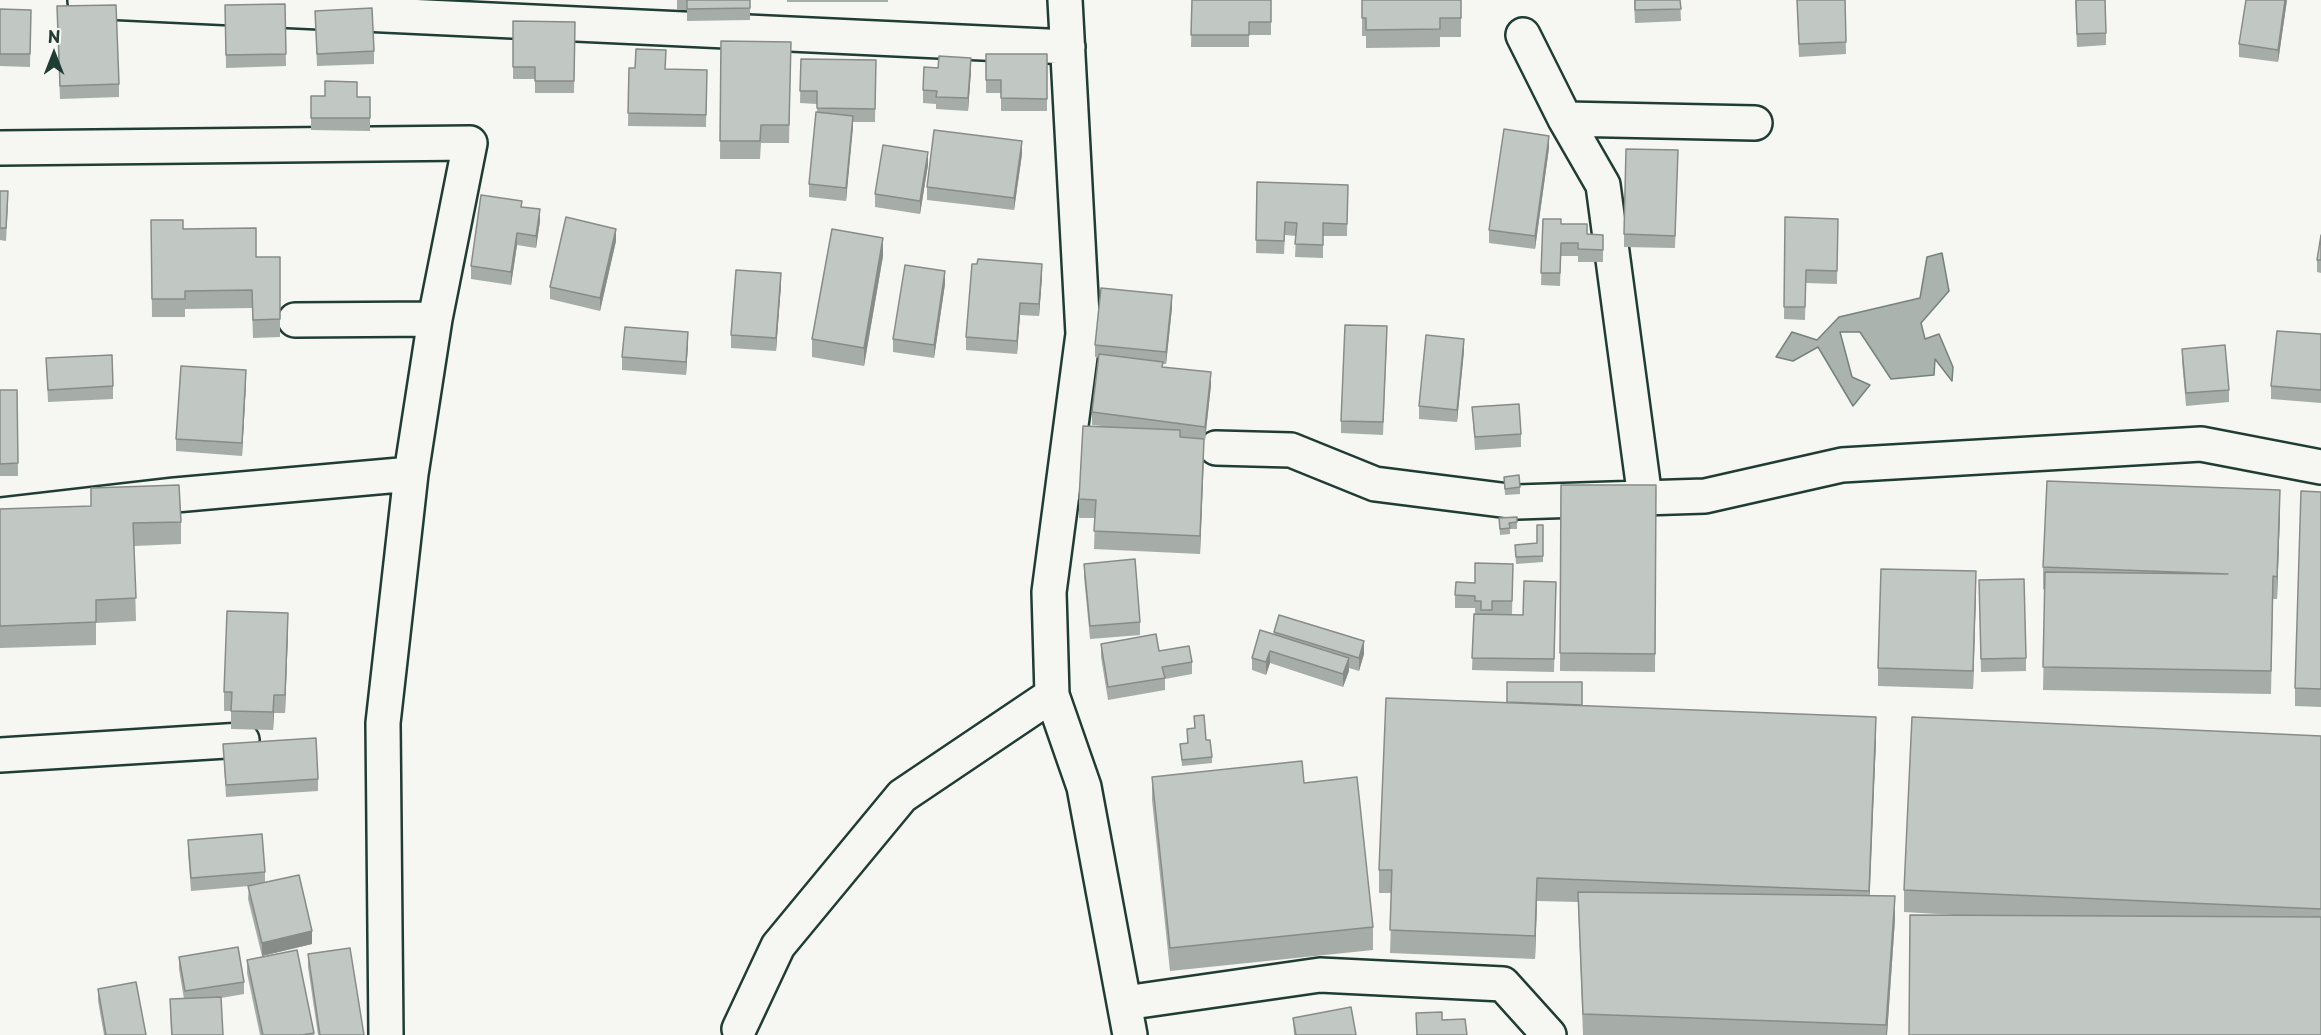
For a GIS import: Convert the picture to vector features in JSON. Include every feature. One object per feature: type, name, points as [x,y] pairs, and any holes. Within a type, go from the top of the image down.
[{"type":"street","points":[[1065,0],[1083,334],[1049,592],[1052,695],[1084,787],[1130,1035]]},
{"type":"street","points":[[85,1],[1068,47]]},
{"type":"street","points":[[1523,35],[1565,119],[1603,185],[1645,498]]},
{"type":"street","points":[[1565,119],[1755,123]]},
{"type":"street","points":[[0,148],[470,142],[435,319],[411,474],[383,723],[386,1035]]},
{"type":"street","points":[[295,320],[435,319]]},
{"type":"street","points":[[1216,448],[1291,450],[1375,484],[1518,502],[1705,496],[1842,465],[2201,444],[2321,467]]},
{"type":"street","points":[[0,515],[175,495],[411,474]]},
{"type":"street","points":[[739,1029],[778,946],[902,796],[1052,695]]},
{"type":"street","points":[[0,755],[242,740]]},
{"type":"street","points":[[1125,1003],[1320,975],[1503,984],[1549,1035]]},
{"type":"shaded area","points":[[1942,253],[1949,291],[1921,323],[1925,339],[1939,334],[1953,367],[1952,381],[1935,359],[1934,375],[1891,379],[1860,332],[1840,332],[1852,377],[1870,385],[1853,406],[1818,347],[1793,361],[1776,357],[1792,332],[1817,340],[1839,317],[1920,298],[1927,257]]},
{"type":"building","points":[[687,0],[750,0],[750,8],[687,9]]},
{"type":"building","points":[[1192,0],[1271,0],[1271,22],[1249,22],[1249,35],[1191,35]]},
{"type":"building","points":[[1362,0],[1461,0],[1461,18],[1440,18],[1440,29],[1366,30],[1366,18],[1362,18]]},
{"type":"building","points":[[1635,0],[1680,0],[1681,9],[1635,10]]},
{"type":"building","points":[[1797,0],[1845,0],[1846,42],[1799,44]]},
{"type":"building","points":[[2076,0],[2105,0],[2106,33],[2077,34]]},
{"type":"building","points":[[2246,0],[2285,0],[2278,50],[2239,44]]},
{"type":"building","points":[[285,4],[286,54],[226,55],[225,5]]},
{"type":"building","points":[[116,5],[119,84],[60,86],[57,6]]},
{"type":"building","points":[[372,8],[374,51],[317,54],[315,11]]},
{"type":"building","points":[[0,9],[31,10],[30,54],[0,54]]},
{"type":"building","points":[[513,21],[575,22],[574,81],[535,81],[535,67],[513,67]]},
{"type":"building","points":[[721,41],[791,42],[789,125],[761,125],[760,141],[720,141]]},
{"type":"building","points":[[636,49],[666,50],[665,69],[707,70],[706,115],[628,113],[629,68],[635,68]]},
{"type":"building","points":[[986,54],[1047,54],[1047,99],[1001,98],[1001,80],[986,80]]},
{"type":"building","points":[[939,56],[971,58],[968,98],[936,97],[937,91],[923,90],[924,67],[938,68]]},
{"type":"building","points":[[801,59],[876,60],[875,109],[817,108],[817,91],[800,91]]},
{"type":"building","points":[[325,81],[357,82],[357,97],[370,97],[370,118],[311,118],[311,96],[325,96]]},
{"type":"building","points":[[816,112],[853,116],[846,188],[809,184]]},
{"type":"building","points":[[1504,129],[1549,136],[1535,236],[1489,230]]},
{"type":"building","points":[[934,130],[1022,141],[1014,198],[927,187]]},
{"type":"building","points":[[883,145],[928,152],[920,201],[875,194]]},
{"type":"building","points":[[1626,149],[1678,150],[1675,236],[1624,234]]},
{"type":"building","points":[[1257,182],[1348,185],[1347,224],[1323,223],[1323,245],[1295,244],[1297,223],[1285,222],[1284,241],[1256,240]]},
{"type":"building","points":[[0,191],[8,191],[6,228],[0,228]]},
{"type":"building","points":[[481,195],[522,201],[521,207],[540,209],[536,236],[517,233],[511,272],[471,266]]},
{"type":"building","points":[[566,217],[616,229],[600,298],[550,287]]},
{"type":"building","points":[[1785,217],[1838,219],[1837,271],[1806,270],[1805,307],[1784,307]]},
{"type":"building","points":[[1543,219],[1561,219],[1561,224],[1587,224],[1587,234],[1603,235],[1603,250],[1578,249],[1578,243],[1561,243],[1560,273],[1541,273]]},
{"type":"building","points":[[151,220],[183,220],[183,229],[256,228],[256,257],[280,257],[280,319],[253,320],[252,290],[185,291],[185,299],[152,299]]},
{"type":"building","points":[[832,229],[883,238],[864,348],[812,339]]},
{"type":"building","points":[[2321,235],[2321,260],[2317,260]]},
{"type":"building","points":[[978,259],[1042,264],[1039,304],[1020,303],[1017,341],[966,337],[972,264],[977,264]]},
{"type":"building","points":[[905,265],[945,271],[934,345],[893,339]]},
{"type":"building","points":[[736,270],[781,273],[776,338],[731,335]]},
{"type":"building","points":[[1101,288],[1172,295],[1166,352],[1095,345]]},
{"type":"building","points":[[1345,325],[1387,326],[1383,422],[1341,421]]},
{"type":"building","points":[[625,327],[688,332],[686,362],[622,357]]},
{"type":"building","points":[[2277,331],[2321,334],[2321,390],[2271,386]]},
{"type":"building","points":[[1426,335],[1464,339],[1457,410],[1419,406]]},
{"type":"building","points":[[2225,345],[2229,390],[2186,393],[2182,349]]},
{"type":"building","points":[[1099,354],[1163,362],[1162,367],[1211,372],[1205,427],[1092,412]]},
{"type":"building","points":[[112,355],[113,386],[48,390],[46,358]]},
{"type":"building","points":[[181,366],[246,370],[242,443],[176,439]]},
{"type":"building","points":[[0,390],[17,390],[18,463],[0,464]]},
{"type":"building","points":[[1519,404],[1521,434],[1475,437],[1472,407]]},
{"type":"building","points":[[1083,426],[1180,430],[1180,437],[1204,439],[1200,536],[1094,531],[1096,500],[1079,499]]},
{"type":"building","points":[[1519,475],[1520,487],[1505,489],[1504,477]]},
{"type":"building","points":[[2047,481],[2280,490],[2277,577],[2273,576],[2271,671],[2043,667],[2045,572],[2228,574],[2043,567]]},
{"type":"building","points":[[179,485],[181,522],[133,523],[136,598],[96,600],[96,622],[0,626],[0,509],[91,506],[91,488]]},
{"type":"building","points":[[1561,485],[1656,485],[1655,654],[1560,653]]},
{"type":"building","points":[[2301,491],[2321,492],[2321,689],[2295,688]]},
{"type":"building","points":[[1517,517],[1517,522],[1509,523],[1510,528],[1500,529],[1499,518]]},
{"type":"building","points":[[1537,525],[1543,525],[1543,556],[1516,557],[1515,545],[1537,543]]},
{"type":"building","points":[[1135,559],[1140,622],[1090,626],[1084,564]]},
{"type":"building","points":[[1475,563],[1513,564],[1512,601],[1492,601],[1492,610],[1481,610],[1481,601],[1475,601],[1475,596],[1455,595],[1456,582],[1475,583]]},
{"type":"building","points":[[1881,569],[1976,571],[1973,671],[1878,668]]},
{"type":"building","points":[[2024,579],[2026,658],[1981,659],[1979,580]]},
{"type":"building","points":[[1524,581],[1556,582],[1554,659],[1472,658],[1474,614],[1523,615]]},
{"type":"building","points":[[227,611],[288,613],[285,695],[274,695],[273,712],[231,711],[232,692],[224,692]]},
{"type":"building","points":[[1279,615],[1364,641],[1359,658],[1274,632]]},
{"type":"building","points":[[1260,630],[1349,658],[1343,674],[1270,651],[1266,662],[1252,658]]},
{"type":"building","points":[[1156,634],[1159,651],[1189,646],[1192,662],[1162,667],[1165,678],[1108,687],[1101,644]]},
{"type":"building","points":[[1507,682],[1582,682],[1582,705],[1507,702]]},
{"type":"building","points":[[1386,698],[1876,717],[1869,891],[1537,878],[1535,936],[1390,930],[1392,870],[1379,870]]},
{"type":"building","points":[[1204,715],[1206,740],[1210,740],[1212,757],[1182,760],[1180,744],[1188,743],[1187,729],[1195,728],[1194,716]]},
{"type":"building","points":[[1912,717],[2321,736],[2321,909],[1904,890]]},
{"type":"building","points":[[316,738],[318,779],[226,785],[223,744]]},
{"type":"building","points":[[1302,761],[1304,783],[1357,777],[1373,927],[1170,948],[1152,777]]},
{"type":"building","points":[[262,834],[265,872],[191,878],[188,840]]},
{"type":"building","points":[[299,875],[312,931],[262,943],[248,886]]},
{"type":"building","points":[[1578,892],[1895,896],[1886,1025],[1583,1014]]},
{"type":"building","points":[[1910,915],[2321,917],[2321,1035],[1909,1035]]},
{"type":"building","points":[[238,947],[244,982],[185,991],[179,957]]},
{"type":"building","points":[[350,948],[364,1035],[320,1035],[308,954]]},
{"type":"building","points":[[297,950],[314,1033],[263,1035],[247,960]]},
{"type":"building","points":[[136,982],[146,1035],[106,1035],[98,989]]},
{"type":"building","points":[[221,997],[223,1035],[172,1035],[170,999]]},
{"type":"building","points":[[1351,1007],[1356,1035],[1296,1035],[1293,1018]]},
{"type":"building","points":[[1442,1012],[1442,1020],[1465,1019],[1467,1035],[1417,1035],[1416,1013]]}]
